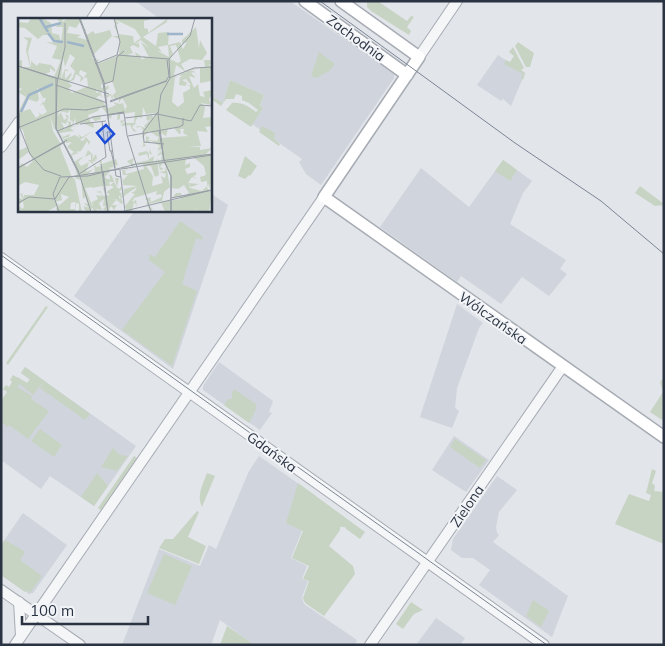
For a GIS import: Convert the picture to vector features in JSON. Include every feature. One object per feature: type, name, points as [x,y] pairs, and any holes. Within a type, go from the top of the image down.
[{"type":"main road","name":"Zachodnia","points":[[305,1],[407,75]]},
{"type":"main road","name":"Zachodnia","points":[[341,1],[419,57]]},
{"type":"main road","points":[[324,197],[419,57]]},
{"type":"main road","name":"Wólczańska","points":[[324,197],[664,437]]},
{"type":"street","points":[[93,18],[104,1]]},
{"type":"street","points":[[419,57],[457,1]]},
{"type":"street","points":[[1,147],[18,123]]},
{"type":"street","points":[[18,640],[324,197]]},
{"type":"street","name":"Gdańska","points":[[1,258],[544,645]]},
{"type":"street","name":"Zielona","points":[[370,645],[563,366]]},
{"type":"street","points":[[1,590],[80,645]]},
{"type":"street","points":[[18,640],[19,602]]},
{"type":"shaded area","points":[[135,1],[290,1],[394,74],[394,78],[321,185],[306,174],[299,162],[302,159],[252,124],[263,108],[260,107],[264,95],[230,80],[223,103],[211,96],[211,18],[159,18]]},
{"type":"shaded area","points":[[498,55],[525,73],[511,106],[503,99],[501,101],[477,85]]},
{"type":"shaded area","points":[[503,160],[532,181],[523,193],[510,224],[566,260],[560,269],[567,274],[549,296],[522,277],[501,304],[461,276],[457,282],[380,227],[421,168],[469,207]]},
{"type":"shaded area","points":[[211,194],[228,205],[173,369],[74,296],[134,211],[211,211]]},
{"type":"shaded area","points":[[457,304],[483,323],[479,328],[457,388],[455,408],[459,411],[452,428],[420,417]]},
{"type":"shaded area","points":[[219,362],[273,401],[269,412],[272,413],[260,430],[203,390],[203,386]]},
{"type":"shaded area","points":[[25,367],[136,446],[94,506],[50,476],[41,489],[1,460],[1,401],[18,377],[27,383],[30,380],[21,373]]},
{"type":"shaded area","points":[[454,436],[489,460],[466,492],[432,470]]},
{"type":"shaded area","points":[[259,456],[316,496],[291,558],[307,566],[302,579],[308,581],[302,597],[304,604],[357,640],[355,645],[254,645],[220,620],[211,645],[122,645],[159,549],[200,566],[209,545],[216,549],[249,471]]},
{"type":"shaded area","points":[[497,476],[517,490],[499,512],[496,527],[499,535],[493,542],[568,596],[552,637],[479,585],[490,570],[473,558],[462,558],[451,550],[453,539]]},
{"type":"shaded area","points":[[23,513],[67,545],[33,593],[29,594],[1,575],[1,545]]},
{"type":"shaded area","points":[[436,618],[465,638],[460,645],[416,645]]},
{"type":"green space","points":[[367,1],[379,2],[407,21],[411,16],[414,17],[407,27],[411,31],[409,35],[371,11],[367,7]]},
{"type":"green space","points":[[518,42],[534,53],[530,67],[526,67],[515,46]]},
{"type":"green space","points":[[513,47],[524,68],[521,70],[525,73],[523,80],[521,78],[523,74],[504,64],[506,60],[510,62],[514,56],[509,52]]},
{"type":"green space","points":[[319,52],[335,64],[329,71],[316,78],[311,76]]},
{"type":"green space","points":[[230,80],[264,95],[260,106],[263,108],[251,127],[226,110],[232,103],[239,103],[256,112],[258,110],[242,100],[242,96],[236,94],[234,99],[226,99],[221,106],[211,99],[211,96],[223,103]]},
{"type":"green space","points":[[262,126],[275,133],[274,139],[280,144],[279,146],[259,132]]},
{"type":"green space","points":[[245,156],[257,166],[250,176],[245,179],[238,176]]},
{"type":"green space","points":[[503,160],[517,170],[510,181],[495,171]]},
{"type":"green space","points":[[640,186],[664,205],[655,206],[635,193]]},
{"type":"green space","points":[[180,221],[202,236],[203,240],[196,238],[182,284],[197,291],[172,366],[122,330],[165,272],[149,260],[149,254],[155,257]]},
{"type":"green space","points":[[46,306],[48,307],[8,365],[6,363]]},
{"type":"green space","points":[[25,367],[90,414],[85,420],[40,388],[43,382],[33,395],[20,384],[17,387],[32,396],[31,399],[49,411],[28,439],[9,425],[8,427],[1,422],[1,401],[7,392],[3,389],[6,385],[9,387],[13,375],[27,383],[30,379],[21,373]]},
{"type":"green space","points":[[664,377],[664,417],[662,420],[650,412],[663,392],[660,382]]},
{"type":"green space","points":[[234,389],[256,404],[256,409],[249,423],[224,405],[228,399],[232,399]]},
{"type":"green space","points":[[40,429],[62,445],[54,457],[31,441]]},
{"type":"green space","points":[[455,439],[486,460],[480,468],[450,447]]},
{"type":"green space","points":[[113,448],[120,455],[128,456],[117,471],[101,467]]},
{"type":"green space","points":[[134,456],[137,458],[101,510],[98,508]]},
{"type":"green space","points":[[652,469],[656,471],[652,483],[655,486],[654,491],[664,492],[664,544],[615,524],[629,494],[649,501],[651,495],[646,493]]},
{"type":"green space","points":[[97,473],[108,486],[94,506],[81,497]]},
{"type":"green space","points":[[207,473],[215,476],[202,507],[200,494]]},
{"type":"green space","points":[[298,483],[365,532],[360,539],[345,527],[340,527],[340,530],[329,546],[353,566],[355,574],[324,616],[305,603],[303,598],[309,581],[303,579],[309,566],[292,558],[303,531],[286,523]]},
{"type":"green space","points":[[197,511],[199,512],[188,537],[206,546],[199,564],[159,548],[165,539],[173,539]]},
{"type":"green space","points":[[5,540],[24,551],[20,560],[42,576],[30,593],[27,590],[25,592],[1,575],[1,545]]},
{"type":"green space","points":[[164,554],[192,566],[175,605],[147,593]]},
{"type":"green space","points":[[533,600],[549,611],[541,627],[526,616]]},
{"type":"green space","points":[[411,602],[423,610],[414,614],[403,629],[396,624]]},
{"type":"green space","points":[[227,626],[253,644],[253,645],[220,645]]},
{"type":"tram line","points":[[320,1],[515,143],[601,201],[664,254]]},
{"type":"tram line","points":[[1,255],[547,645]]}]
